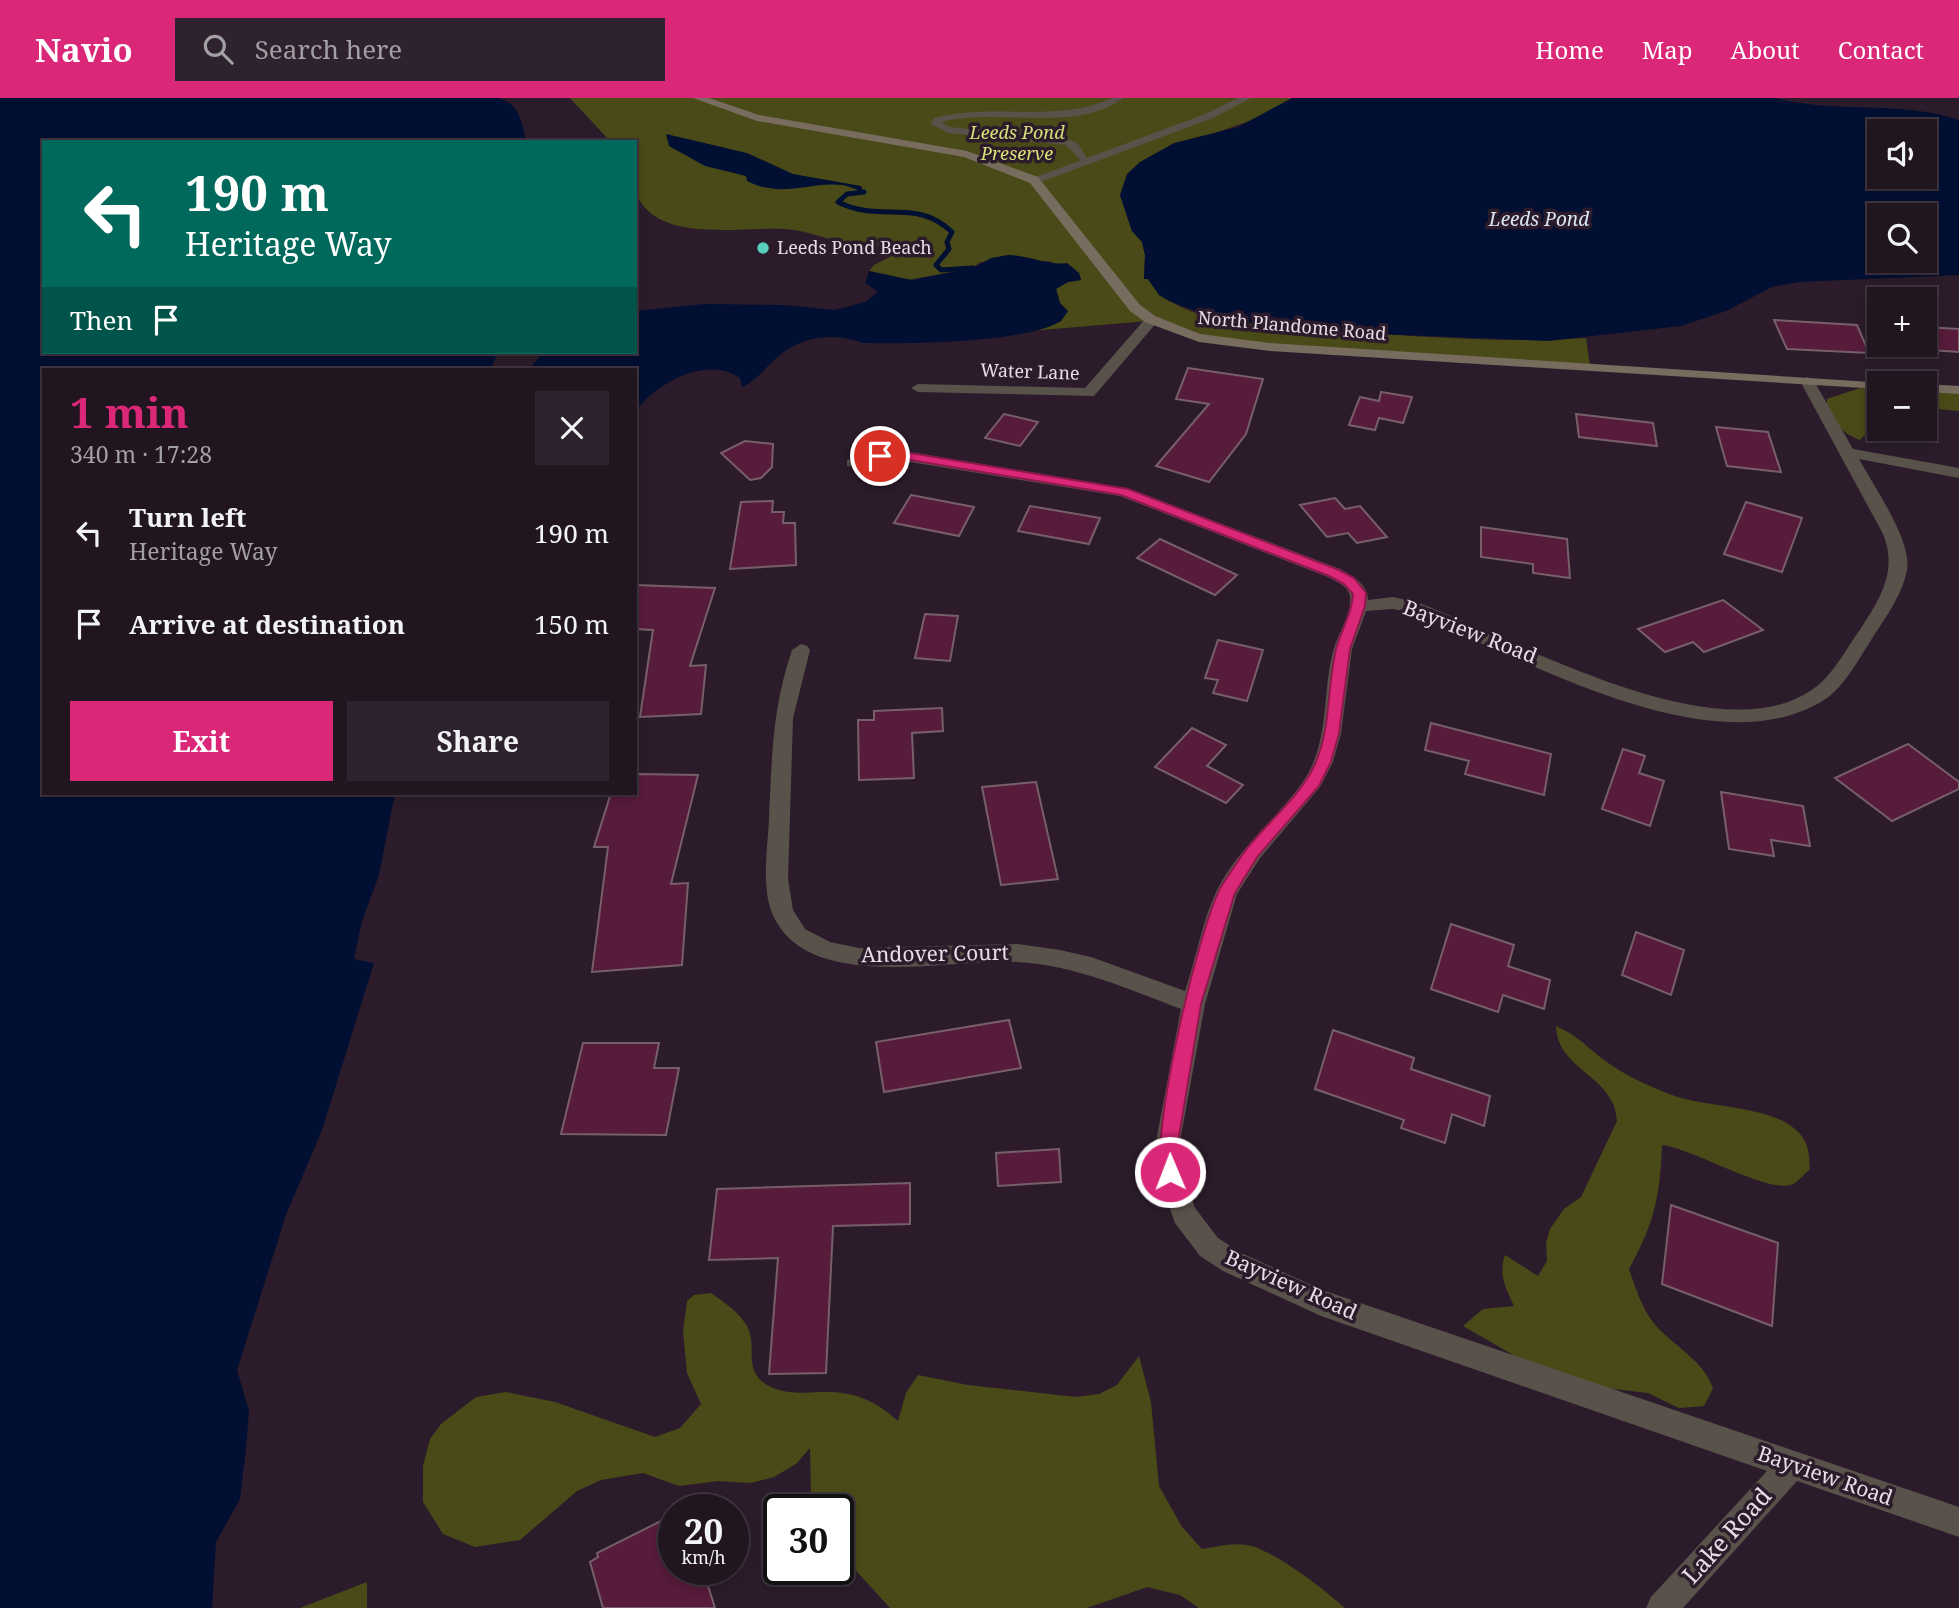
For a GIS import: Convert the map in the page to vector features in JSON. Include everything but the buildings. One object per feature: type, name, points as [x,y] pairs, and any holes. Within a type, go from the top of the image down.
[{"type":"main road","points":[[698,98],[757,118],[967,154],[1034,180]]},
{"type":"main road","name":"North Plandome Road","points":[[1034,180],[1135,308],[1151,321],[1178,334],[1270,347],[1867,384]]},
{"type":"main road","points":[[1937,389],[1959,390]]},
{"type":"street","points":[[1034,180],[1209,116],[1246,98]]},
{"type":"street","name":"Water Lane","points":[[918,388],[1089,393],[1151,321]]},
{"type":"street","name":"Bayview Road","points":[[1807,381],[1849,453],[1895,542],[1899,559],[1897,574],[1877,617],[1841,673],[1815,698],[1790,710],[1762,717],[1706,716],[1676,710],[1618,690],[1413,607],[1393,603],[1359,606],[1343,649],[1331,733],[1323,762],[1313,782],[1253,852],[1227,892],[1193,1004],[1169,1136],[1170,1172],[1184,1214],[1209,1247],[1232,1262],[1321,1303],[1959,1522]]},
{"type":"street","points":[[1849,453],[1959,473]]},
{"type":"street","points":[[853,463],[880,456],[904,456],[1124,492],[1334,573],[1357,588],[1359,606]]},
{"type":"street","name":"Andover Court","points":[[801,650],[789,686],[783,718],[777,879],[782,911],[797,935],[825,950],[859,957],[1018,953],[1060,959],[1091,966],[1193,1004]]},
{"type":"street","name":"Lake Road","points":[[1662,1608],[1792,1465]]},
{"type":"lane","points":[[1083,160],[1076,147],[1068,142],[948,130],[936,124],[937,120],[952,114],[971,112],[1077,112],[1119,98]]},
{"type":"green space","name":"Leeds Pond Preserve","points":[[570,98],[1292,98],[1264,116],[1212,134],[1120,195],[1132,231],[1142,242],[1145,255],[1144,278],[1148,279],[1160,294],[1177,305],[1205,316],[1276,327],[1483,339],[1586,338],[1590,366],[1213,342],[1148,321],[1030,331],[1061,321],[1067,311],[1060,303],[1056,289],[1068,282],[1081,280],[1079,273],[1049,261],[980,262],[973,268],[908,280],[869,271],[874,265],[897,253],[882,245],[851,244],[794,230],[711,230],[669,223],[653,215],[637,195],[637,140],[609,140]]},
{"type":"green space","points":[[1860,388],[1867,388],[1867,432],[1860,440],[1837,425],[1829,413],[1827,399]]},
{"type":"green space","points":[[1937,391],[1959,392],[1959,411],[1937,409]]},
{"type":"green space","points":[[1556,1026],[1574,1036],[1616,1068],[1644,1083],[1686,1099],[1770,1116],[1796,1130],[1806,1143],[1810,1169],[1793,1184],[1782,1186],[1750,1178],[1693,1154],[1662,1145],[1660,1180],[1654,1210],[1629,1269],[1650,1318],[1698,1364],[1709,1379],[1713,1388],[1704,1406],[1679,1408],[1648,1393],[1589,1386],[1522,1360],[1463,1326],[1483,1309],[1514,1306],[1503,1275],[1505,1255],[1538,1276],[1547,1261],[1546,1243],[1550,1229],[1564,1209],[1581,1197],[1617,1121],[1613,1105],[1604,1090],[1563,1049]]},
{"type":"green space","points":[[711,1293],[743,1321],[750,1334],[755,1372],[767,1385],[791,1392],[830,1392],[859,1397],[875,1404],[898,1421],[906,1393],[918,1375],[968,1385],[1076,1397],[1099,1394],[1117,1385],[1139,1356],[1151,1402],[1159,1486],[1182,1527],[1202,1549],[1242,1544],[1266,1552],[1302,1574],[1345,1608],[1199,1608],[1180,1595],[1147,1587],[1087,1608],[890,1608],[854,1569],[854,1494],[811,1494],[810,1448],[796,1464],[774,1477],[751,1483],[718,1481],[679,1486],[643,1473],[601,1480],[577,1491],[520,1540],[475,1547],[443,1534],[423,1502],[423,1466],[430,1439],[441,1424],[476,1397],[506,1392],[555,1402],[655,1437],[680,1428],[701,1404],[687,1373],[683,1331],[687,1301],[694,1295]]},
{"type":"green space","points":[[367,1582],[367,1608],[300,1608]]},
{"type":"water","points":[[0,98],[498,98],[515,109],[526,140],[42,140],[42,354],[497,354],[491,368],[42,368],[42,795],[395,795],[379,875],[362,921],[354,959],[374,963],[322,1130],[286,1215],[237,1370],[249,1411],[246,1449],[240,1499],[216,1542],[212,1608],[0,1608]]},
{"type":"water","name":"Leeds Pond","points":[[1292,98],[1775,98],[1821,105],[1914,110],[1959,120],[1959,275],[1799,282],[1772,287],[1726,311],[1681,326],[1548,341],[1304,331],[1212,317],[1169,301],[1159,295],[1148,279],[1144,279],[1145,255],[1142,242],[1132,231],[1120,195],[1127,174],[1140,162],[1174,143],[1238,127]]},
{"type":"water","points":[[666,134],[747,153],[793,174],[861,186],[864,192],[830,184],[784,189],[760,186],[747,181],[746,176],[705,166],[669,146]]},
{"type":"water","points":[[1008,255],[1067,263],[1079,273],[1081,280],[1068,282],[1056,289],[1060,303],[1068,311],[1061,321],[1021,334],[965,341],[863,343],[838,337],[814,339],[781,354],[742,387],[740,378],[727,372],[698,371],[669,382],[637,410],[637,368],[530,368],[542,354],[637,354],[637,311],[704,304],[784,305],[835,310],[865,302],[878,292],[865,283],[869,271],[912,280],[973,268],[991,258]]},
{"type":"waterway","points":[[864,192],[847,194],[838,202],[869,211],[911,213],[938,222],[952,232],[947,242],[949,249],[936,265],[941,270],[973,268]]},
{"type":"place","name":"Leeds Pond Beach","points":[[763,248]]},
{"type":"route","points":[[880,456],[904,456],[1110,488],[1167,506],[1334,573],[1357,588],[1359,606],[1343,649],[1331,733],[1323,762],[1313,782],[1253,852],[1227,892],[1205,959],[1193,1004],[1169,1136],[1170,1172]]}]
